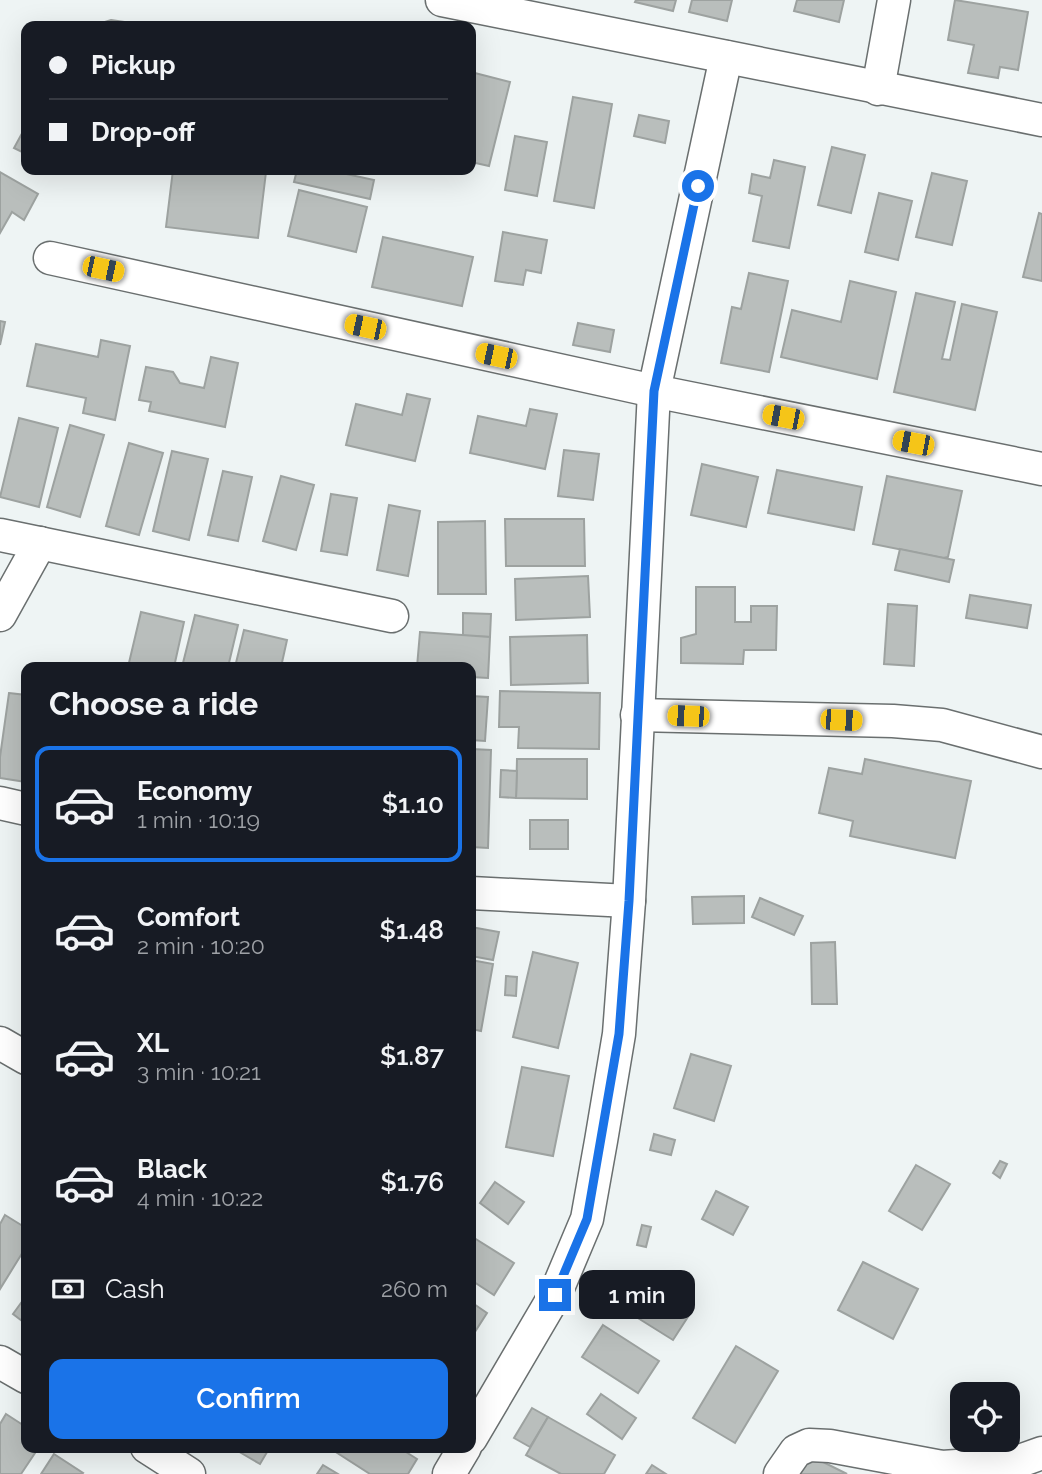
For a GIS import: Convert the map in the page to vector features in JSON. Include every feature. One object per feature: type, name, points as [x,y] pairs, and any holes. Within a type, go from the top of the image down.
[{"type":"street","points":[[442,0],[1042,120]]},
{"type":"street","points":[[878,89],[894,0]]},
{"type":"street","points":[[476,1429],[555,1295],[587,1219],[619,1034],[629,901],[654,391],[726,57]]},
{"type":"street","points":[[50,258],[654,391],[1042,469]]},
{"type":"street","points":[[0,535],[392,616]]},
{"type":"street","points":[[0,615],[40,543]]},
{"type":"street","points":[[637,715],[893,721],[942,725],[1042,752]]},
{"type":"street","points":[[0,803],[21,808]]},
{"type":"street","points":[[476,893],[629,901]]},
{"type":"street","points":[[0,1043],[21,1055]]},
{"type":"street","points":[[0,1362],[21,1374]]},
{"type":"street","points":[[780,1474],[796,1451],[809,1445],[830,1446],[942,1468],[1017,1462],[1042,1453]]},
{"type":"street","points":[[156,1453],[189,1474]]},
{"type":"street","points":[[449,1474],[461,1453]]},
{"type":"building","points":[[676,0],[673,11],[635,2]]},
{"type":"building","points":[[692,0],[732,0],[727,21],[689,12]]},
{"type":"building","points":[[797,0],[844,0],[839,22],[794,11]]},
{"type":"building","points":[[955,0],[1028,12],[1018,70],[1000,67],[998,78],[968,73],[974,45],[948,40]]},
{"type":"building","points":[[476,73],[510,82],[489,166],[476,163]]},
{"type":"building","points":[[573,97],[612,104],[594,208],[554,201]]},
{"type":"building","points":[[639,115],[669,121],[665,143],[634,136]]},
{"type":"building","points":[[21,135],[21,152],[14,148]]},
{"type":"building","points":[[515,136],[547,142],[537,196],[505,190]]},
{"type":"building","points":[[832,147],[865,155],[851,213],[818,205]]},
{"type":"building","points":[[774,160],[805,167],[789,248],[753,241],[762,196],[749,193],[752,174],[770,178]]},
{"type":"building","points":[[0,172],[38,194],[24,220],[12,212],[0,233]]},
{"type":"building","points":[[932,173],[967,181],[952,245],[916,237]]},
{"type":"building","points":[[172,175],[266,175],[258,238],[166,227]]},
{"type":"building","points":[[296,175],[351,175],[374,180],[370,199],[294,182]]},
{"type":"building","points":[[299,190],[367,207],[356,252],[288,236]]},
{"type":"building","points":[[879,193],[912,201],[898,260],[865,252]]},
{"type":"building","points":[[1039,213],[1042,214],[1042,281],[1023,277]]},
{"type":"building","points":[[503,232],[547,240],[541,273],[526,270],[523,285],[495,281]]},
{"type":"building","points":[[383,237],[473,257],[462,306],[372,287]]},
{"type":"building","points":[[749,273],[788,281],[769,372],[721,363],[732,307],[741,309]]},
{"type":"building","points":[[850,281],[896,292],[877,379],[781,357],[792,310],[841,322]]},
{"type":"building","points":[[916,293],[955,302],[942,359],[950,360],[962,304],[997,312],[975,410],[894,392]]},
{"type":"building","points":[[0,321],[5,322],[0,345]]},
{"type":"building","points":[[578,323],[614,330],[610,352],[573,345]]},
{"type":"building","points":[[101,340],[130,346],[115,420],[83,413],[86,398],[27,386],[36,344],[98,357]]},
{"type":"building","points":[[211,357],[238,363],[225,427],[149,411],[151,402],[139,400],[146,367],[173,372],[180,383],[204,388]]},
{"type":"building","points":[[407,394],[430,399],[415,461],[346,445],[356,404],[402,415]]},
{"type":"building","points":[[530,409],[557,414],[545,469],[470,453],[478,416],[526,426]]},
{"type":"building","points":[[19,418],[58,428],[39,507],[0,497]]},
{"type":"building","points":[[70,425],[104,435],[80,517],[47,507]]},
{"type":"building","points":[[129,443],[163,453],[139,535],[106,526]]},
{"type":"building","points":[[564,450],[599,454],[593,500],[558,496]]},
{"type":"building","points":[[172,451],[208,459],[189,540],[153,531]]},
{"type":"building","points":[[702,464],[758,477],[746,527],[691,515]]},
{"type":"building","points":[[777,470],[862,487],[854,530],[768,513]]},
{"type":"building","points":[[223,471],[252,477],[238,541],[208,535]]},
{"type":"building","points":[[281,476],[314,485],[296,550],[263,541]]},
{"type":"building","points":[[887,476],[962,491],[948,557],[873,544]]},
{"type":"building","points":[[331,494],[357,498],[347,555],[321,551]]},
{"type":"building","points":[[389,505],[420,511],[408,576],[377,570]]},
{"type":"building","points":[[505,519],[584,519],[585,566],[506,566]]},
{"type":"building","points":[[485,521],[486,594],[438,594],[438,522]]},
{"type":"building","points":[[900,549],[954,560],[949,582],[895,570]]},
{"type":"building","points":[[588,576],[590,617],[516,620],[515,579]]},
{"type":"building","points":[[696,587],[735,587],[735,622],[751,622],[751,606],[777,606],[776,650],[744,650],[743,664],[681,663],[681,638],[696,634]]},
{"type":"building","points":[[970,595],[1031,605],[1027,628],[966,618]]},
{"type":"building","points":[[888,604],[917,606],[914,666],[884,664]]},
{"type":"building","points":[[141,612],[184,622],[175,662],[129,662]]},
{"type":"building","points":[[463,613],[491,614],[490,637],[463,636]]},
{"type":"building","points":[[195,615],[238,625],[229,662],[183,662]]},
{"type":"building","points":[[244,630],[287,640],[282,662],[236,662]]},
{"type":"building","points":[[420,632],[490,637],[488,678],[476,677],[476,662],[417,662]]},
{"type":"building","points":[[587,635],[588,683],[511,685],[510,637]]},
{"type":"building","points":[[500,691],[600,693],[599,749],[518,748],[519,727],[499,727]]},
{"type":"building","points":[[9,693],[21,694],[21,781],[0,778],[0,757]]},
{"type":"building","points":[[476,696],[488,697],[485,741],[476,740]]},
{"type":"building","points":[[476,749],[491,750],[488,848],[476,847]]},
{"type":"building","points":[[517,759],[587,759],[587,799],[516,798]]},
{"type":"building","points":[[865,759],[971,781],[955,858],[850,836],[853,821],[819,813],[829,768],[862,774]]},
{"type":"building","points":[[501,770],[517,771],[516,798],[500,797]]},
{"type":"building","points":[[530,820],[568,820],[568,849],[530,849]]},
{"type":"building","points":[[744,896],[744,923],[693,924],[692,897]]},
{"type":"building","points":[[760,898],[803,916],[794,935],[752,917]]},
{"type":"building","points":[[476,928],[499,932],[493,960],[476,957]]},
{"type":"building","points":[[835,942],[837,1004],[812,1004],[811,943]]},
{"type":"building","points":[[533,952],[578,963],[558,1048],[513,1037]]},
{"type":"building","points":[[476,961],[493,964],[481,1031],[476,1030]]},
{"type":"building","points":[[506,976],[517,977],[516,996],[505,995]]},
{"type":"building","points":[[691,1054],[731,1066],[714,1121],[674,1108]]},
{"type":"building","points":[[522,1067],[569,1076],[553,1156],[506,1147]]},
{"type":"building","points":[[654,1134],[675,1140],[671,1155],[650,1150]]},
{"type":"building","points":[[1000,1161],[1007,1164],[1000,1178],[993,1173]]},
{"type":"building","points":[[916,1165],[950,1184],[922,1230],[889,1211]]},
{"type":"building","points":[[495,1182],[524,1202],[508,1224],[480,1203]]},
{"type":"building","points":[[716,1191],[748,1207],[733,1235],[702,1219]]},
{"type":"building","points":[[5,1215],[21,1225],[21,1255],[0,1289],[0,1224]]},
{"type":"building","points":[[642,1225],[651,1227],[646,1247],[637,1245]]},
{"type":"building","points":[[476,1239],[514,1263],[494,1295],[476,1283]]},
{"type":"building","points":[[863,1262],[918,1289],[893,1339],[838,1310]]},
{"type":"building","points":[[637,1273],[693,1309],[673,1340],[617,1305]]},
{"type":"building","points":[[21,1303],[21,1320],[13,1314]]},
{"type":"building","points":[[476,1305],[487,1313],[476,1330]]},
{"type":"building","points":[[603,1325],[659,1361],[638,1393],[582,1357]]},
{"type":"building","points":[[736,1346],[778,1371],[735,1443],[693,1418]]},
{"type":"building","points":[[601,1394],[636,1418],[622,1439],[587,1414]]},
{"type":"building","points":[[532,1408],[548,1417],[530,1447],[514,1438]]},
{"type":"building","points":[[6,1414],[21,1424],[21,1453],[35,1453],[21,1474],[0,1474],[0,1424]]},
{"type":"building","points":[[548,1417],[615,1455],[604,1474],[561,1474],[526,1455]]},
{"type":"building","points":[[241,1453],[266,1453],[260,1464]]},
{"type":"building","points":[[337,1453],[408,1453],[417,1459],[408,1474],[370,1474]]},
{"type":"building","points":[[54,1454],[83,1473],[41,1474]]},
{"type":"building","points":[[809,1455],[847,1474],[799,1474]]},
{"type":"building","points":[[323,1465],[338,1474],[317,1474]]},
{"type":"building","points":[[652,1465],[666,1474],[646,1474]]},
{"type":"route","points":[[555,1295],[587,1219],[619,1034],[629,901],[654,391],[698,186]]}]
